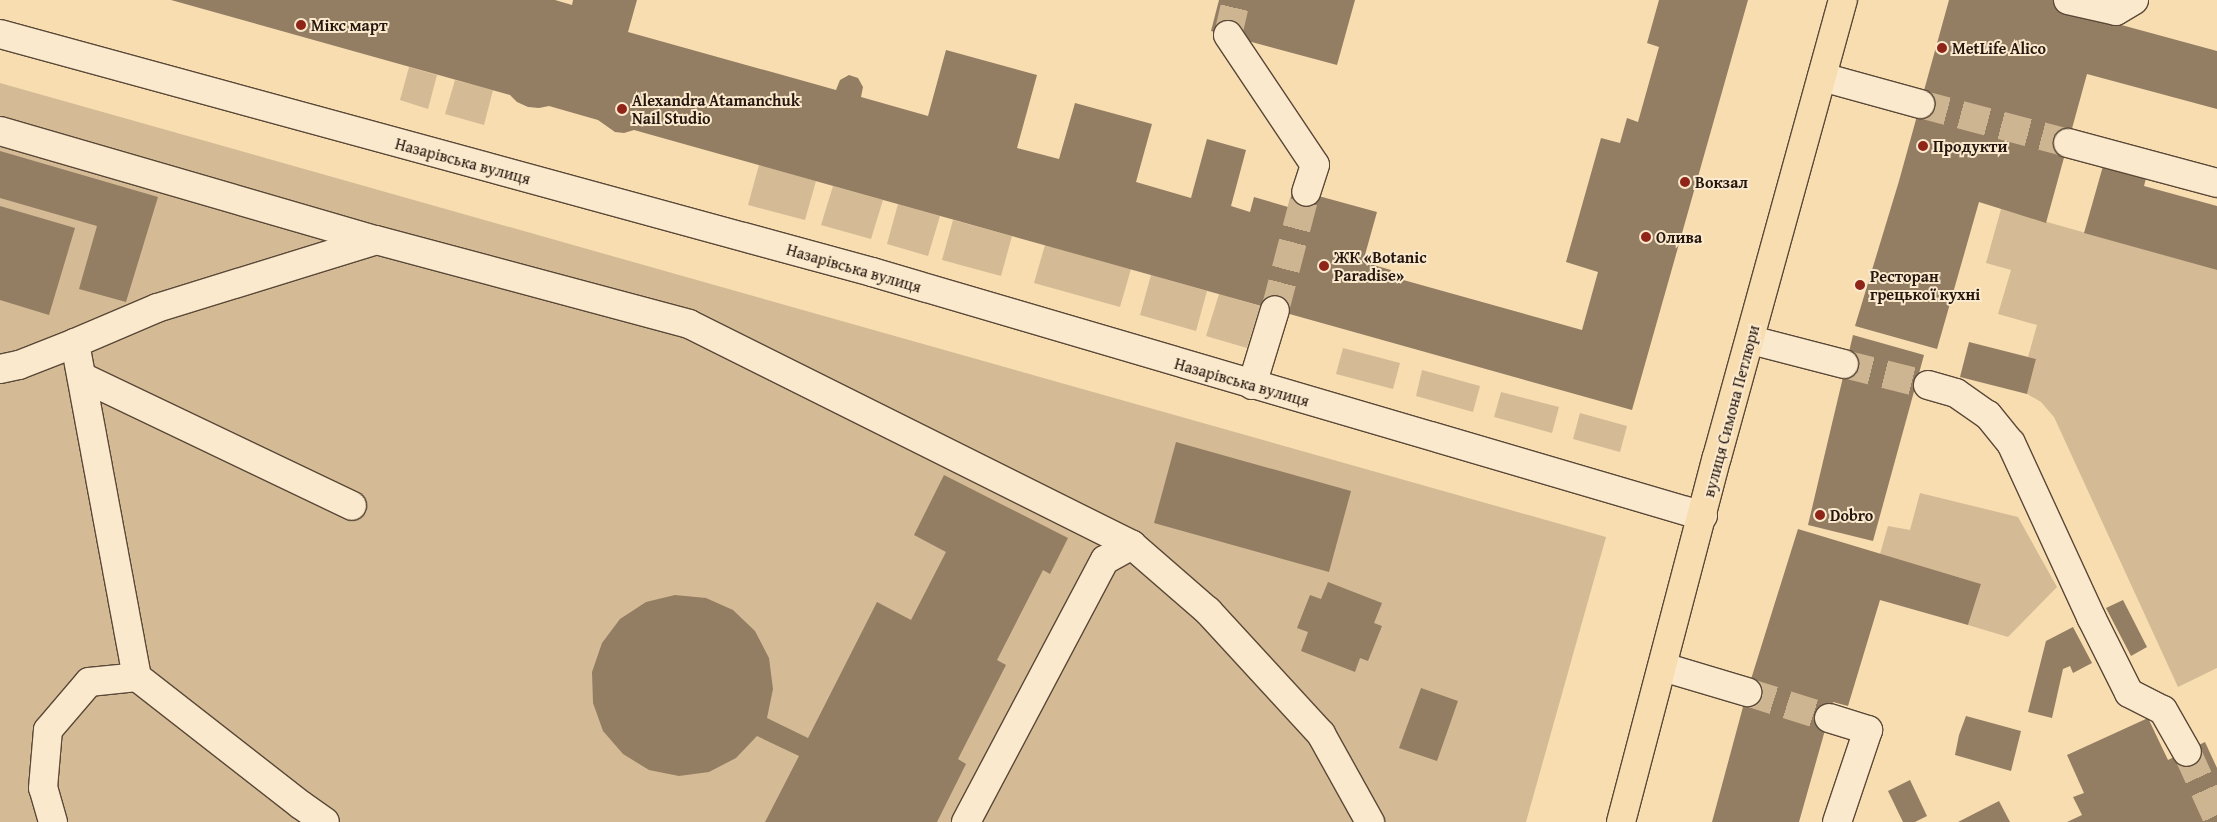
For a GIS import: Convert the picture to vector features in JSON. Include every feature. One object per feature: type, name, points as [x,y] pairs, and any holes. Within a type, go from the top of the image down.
[{"type":"main road","name":"вулиця Симона Петлюри","points":[[1621,822],[1843,0]]},
{"type":"street","points":[[2068,0],[2116,11],[2134,0]]},
{"type":"street","name":"Назарівська вулиця","points":[[0,34],[872,272],[1252,385],[1484,450],[1703,516]]},
{"type":"street","points":[[1228,35],[1315,165],[1306,192]]},
{"type":"street","points":[[1822,77],[1920,104]]},
{"type":"street","points":[[0,131],[376,240],[688,324],[1132,545],[1208,611],[1321,734],[1370,822]]},
{"type":"street","points":[[2068,143],[2217,182]]},
{"type":"street","points":[[0,369],[19,365],[76,343],[157,308],[376,240]]},
{"type":"street","points":[[1252,385],[1275,310]]},
{"type":"street","points":[[1751,340],[1844,364]]},
{"type":"street","points":[[76,343],[137,677],[325,822]]},
{"type":"street","points":[[82,377],[352,506]]},
{"type":"street","points":[[1928,385],[1956,393],[1988,415],[2010,443],[2091,617],[2129,693],[2163,710],[2187,752]]},
{"type":"street","points":[[966,822],[1105,560],[1132,545]]},
{"type":"street","points":[[1663,667],[1747,692]]},
{"type":"street","points":[[53,822],[43,788],[48,730],[89,682],[137,677]]},
{"type":"street","points":[[1829,718],[1868,730],[1837,822]]},
{"type":"shaded area","points":[[409,67],[437,75],[428,109],[400,100]]},
{"type":"shaded area","points":[[455,80],[493,90],[484,125],[445,114]]},
{"type":"shaded area","points":[[0,83],[1606,537],[1526,822],[0,822]]},
{"type":"shaded area","points":[[759,165],[816,181],[805,220],[748,205]]},
{"type":"shaded area","points":[[833,186],[883,200],[871,239],[821,225]]},
{"type":"shaded area","points":[[898,204],[940,216],[928,256],[887,244]]},
{"type":"shaded area","points":[[2001,209],[2217,270],[2217,668],[2178,687],[2054,417],[2041,402],[2027,394],[2036,359],[2028,357],[2037,325],[1998,314],[2011,270],[1986,263]]},
{"type":"shaded area","points":[[953,220],[1012,236],[1001,276],[942,260]]},
{"type":"shaded area","points":[[1045,245],[1131,269],[1120,307],[1034,283]]},
{"type":"shaded area","points":[[1151,275],[1207,291],[1196,331],[1140,315]]},
{"type":"shaded area","points":[[1219,294],[1260,306],[1247,348],[1206,336]]},
{"type":"shaded area","points":[[1343,348],[1400,363],[1393,389],[1336,374]]},
{"type":"shaded area","points":[[1422,370],[1480,386],[1473,412],[1416,396]]},
{"type":"shaded area","points":[[1501,392],[1559,407],[1552,433],[1494,417]]},
{"type":"shaded area","points":[[1580,413],[1627,426],[1620,452],[1573,439]]},
{"type":"shaded area","points":[[1920,493],[2018,517],[2057,587],[2008,637],[1968,625],[1981,584],[1880,554],[1888,526],[1910,530]]},
{"type":"building","points":[[171,0],[555,0],[572,5],[573,0],[637,0],[628,32],[836,90],[840,80],[849,75],[858,78],[863,87],[861,97],[928,116],[946,50],[1037,75],[1017,148],[1059,159],[1075,103],[1152,124],[1136,182],[1191,198],[1207,139],[1246,150],[1231,206],[1250,212],[1254,197],[1288,207],[1293,189],[1377,212],[1363,262],[1391,270],[1389,276],[1582,330],[1598,272],[1566,262],[1601,138],[1620,143],[1627,118],[1638,122],[1659,47],[1647,43],[1659,0],[1748,0],[1632,410],[634,130],[624,133],[615,132],[598,120],[549,106],[539,108],[528,107],[517,102],[510,95]]},
{"type":"building","points":[[1219,0],[1355,0],[1337,65],[1211,31]]},
{"type":"building","points":[[1949,0],[2061,0],[2059,8],[2217,51],[2217,109],[2087,74],[2046,223],[1979,202],[1937,349],[1855,326],[1899,181]]},
{"type":"building","points":[[0,151],[158,197],[126,302],[79,289],[97,226],[0,198]]},
{"type":"building","points":[[2103,166],[2146,178],[2144,186],[2217,206],[2217,270],[2084,233]]},
{"type":"building","points":[[0,206],[75,228],[49,315],[0,300]]},
{"type":"building","points":[[1853,335],[1924,355],[1873,541],[1808,525]]},
{"type":"building","points":[[1969,342],[2036,359],[2027,394],[1960,377]]},
{"type":"building","points":[[1176,442],[1351,491],[1329,572],[1154,523]]},
{"type":"building","points":[[944,475],[1068,538],[1050,574],[1043,570],[997,660],[1006,665],[958,759],[966,764],[937,822],[765,822],[799,756],[757,736],[736,758],[709,772],[679,776],[649,770],[623,754],[603,731],[593,703],[592,672],[602,643],[620,619],[646,602],[675,595],[706,598],[733,610],[755,631],[769,658],[773,689],[767,718],[808,738],[877,602],[911,620],[946,552],[914,535]]},
{"type":"building","points":[[1798,529],[1981,584],[1968,625],[1880,600],[1848,706],[1833,702],[1799,822],[1712,822],[1747,692]]},
{"type":"building","points":[[1328,582],[1382,603],[1374,623],[1382,626],[1368,661],[1360,658],[1355,672],[1301,651],[1308,632],[1297,628],[1310,595],[1321,599]]},
{"type":"building","points":[[2123,600],[2147,647],[2131,656],[2106,608]]},
{"type":"building","points":[[2073,627],[2092,663],[2073,673],[2070,666],[2063,669],[2052,718],[2028,712],[2046,641]]},
{"type":"building","points":[[1421,688],[1458,701],[1437,761],[1399,748]]},
{"type":"building","points":[[1966,716],[2021,731],[2011,771],[1955,755],[1959,735]]},
{"type":"building","points":[[2148,718],[2168,760],[2205,742],[2217,768],[2217,822],[2067,822],[2082,815],[2073,797],[2084,793],[2067,755]]},
{"type":"building","points":[[1910,780],[1927,816],[1915,822],[1903,822],[1888,791]]},
{"type":"building","points":[[1999,801],[2010,822],[1958,822]]},
{"type":"tunnel","points":[[1228,35],[1236,0]]},
{"type":"tunnel","points":[[1920,104],[2068,143]]},
{"type":"tunnel","points":[[1275,310],[1306,192]]},
{"type":"tunnel","points":[[1844,364],[1928,385]]},
{"type":"tunnel","points":[[1747,692],[1829,718]]},
{"type":"tunnel","points":[[2187,752],[2217,818]]},
{"type":"place","name":"Мікс март","points":[[301,25]]},
{"type":"place","name":"MetLife Alico","points":[[1942,48]]},
{"type":"place","name":"Alexandra Atamanchuk Nail Studio","points":[[622,109]]},
{"type":"place","name":"Продукти","points":[[1923,146]]},
{"type":"place","name":"Вокзал","points":[[1685,182]]},
{"type":"place","name":"Олива","points":[[1646,237]]},
{"type":"place","name":"ЖК «Botanic Paradise»","points":[[1324,266]]},
{"type":"place","name":"Ресторан грецької кухні","points":[[1860,285]]},
{"type":"place","name":"Dobro","points":[[1820,515]]}]
